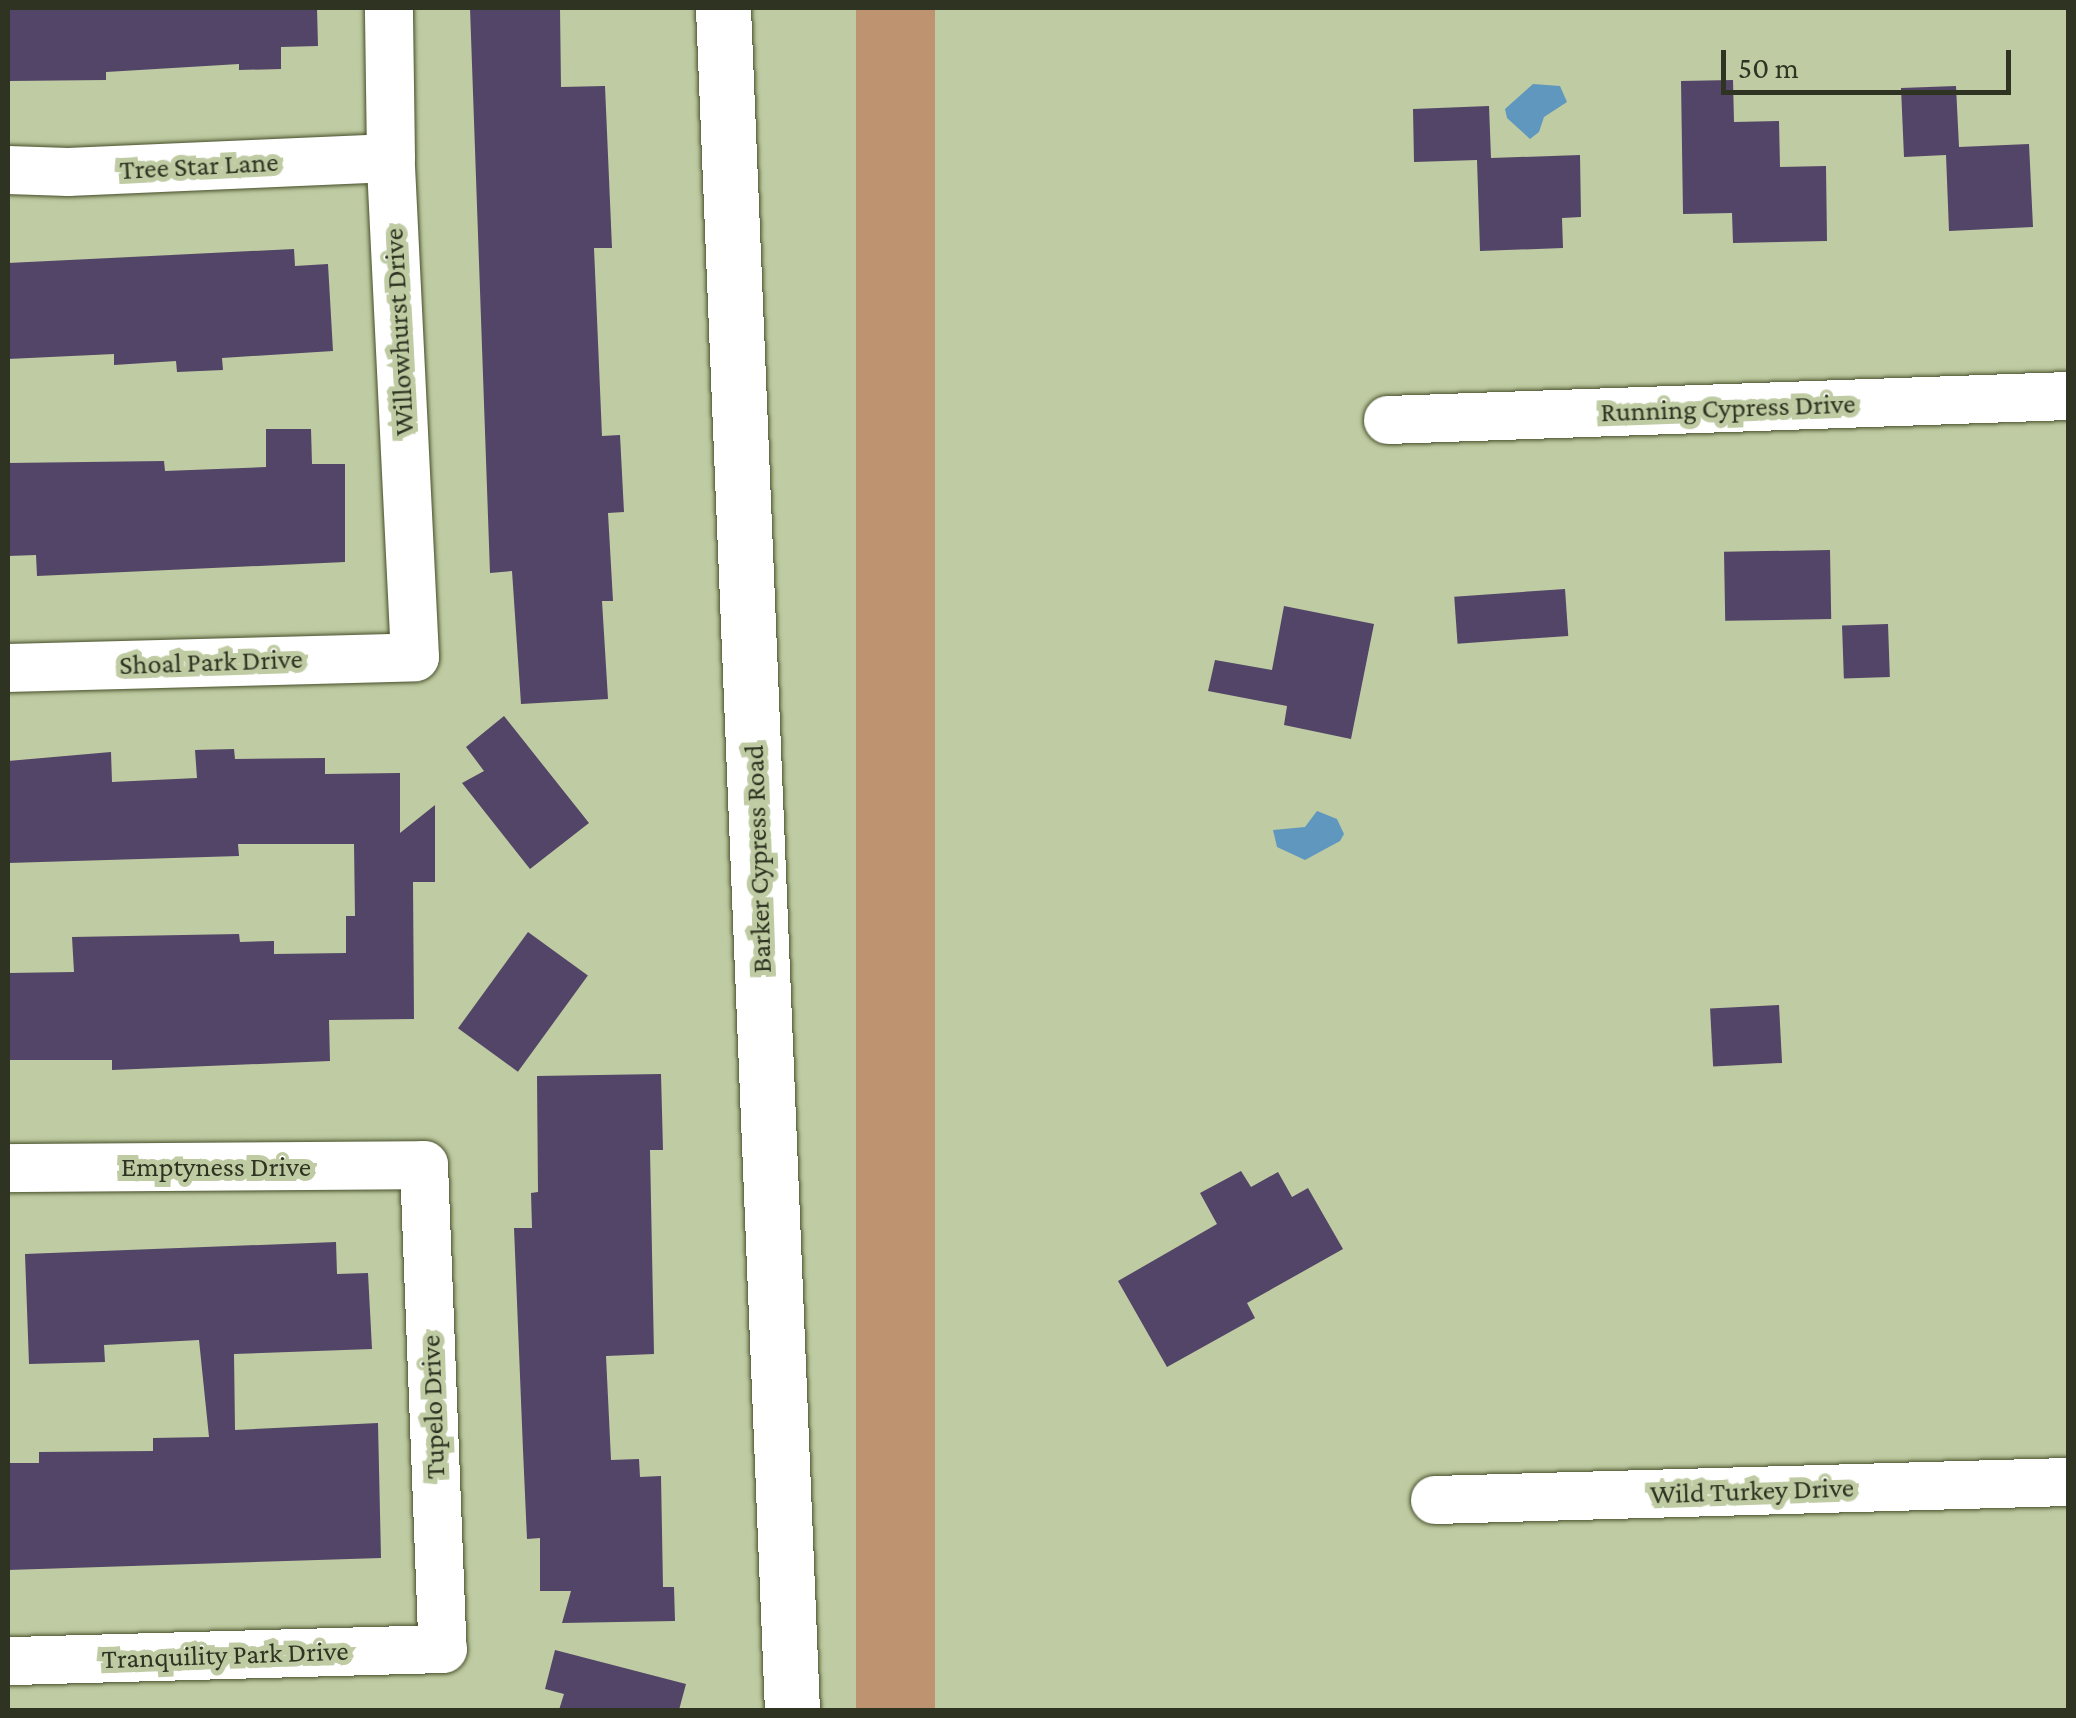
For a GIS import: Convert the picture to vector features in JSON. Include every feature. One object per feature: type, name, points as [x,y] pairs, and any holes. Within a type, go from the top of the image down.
[{"type":"street","name":"Willowhurst Drive","points":[[389,8],[391,158],[415,656]]},
{"type":"street","name":"Barker Cypress Road","points":[[723,8],[792,1710]]},
{"type":"street","name":"Tree Star Lane","points":[[8,170],[68,172],[391,158]]},
{"type":"street","name":"Running Cypress Drive","points":[[1388,420],[2068,396]]},
{"type":"street","name":"Shoal Park Drive","points":[[8,668],[415,656]]},
{"type":"street","name":"Emptyness Drive","points":[[8,1168],[424,1165]]},
{"type":"street","name":"Tupelo Drive","points":[[424,1165],[443,1648]]},
{"type":"street","name":"Wild Turkey Drive","points":[[1435,1500],[2068,1482]]},
{"type":"street","name":"Tranquility Park Drive","points":[[8,1661],[443,1648]]},
{"type":"shaded area","points":[[856,8],[935,8],[935,1710],[856,1710]]},
{"type":"water","points":[[1533,84],[1560,86],[1567,102],[1544,117],[1539,132],[1530,139],[1507,118],[1505,109]]},
{"type":"water","points":[[1317,811],[1337,819],[1344,834],[1340,841],[1305,860],[1277,847],[1273,830],[1305,827]]},
{"type":"building","points":[[8,8],[317,8],[318,46],[281,47],[281,69],[239,70],[239,64],[106,72],[106,80],[8,81]]},
{"type":"building","points":[[470,8],[560,8],[561,87],[605,86],[612,248],[594,248],[602,436],[620,435],[624,512],[608,513],[613,601],[602,601],[608,699],[521,704],[512,571],[490,573]]},
{"type":"building","points":[[1733,80],[1734,122],[1779,121],[1780,167],[1826,166],[1827,241],[1733,243],[1732,213],[1683,214],[1681,81]]},
{"type":"building","points":[[1956,86],[1959,147],[2029,144],[2033,227],[1949,231],[1946,155],[1904,157],[1901,88]]},
{"type":"building","points":[[1489,106],[1491,158],[1580,155],[1581,217],[1562,218],[1563,248],[1480,251],[1477,160],[1414,162],[1413,109]]},
{"type":"building","points":[[294,249],[295,266],[328,264],[333,351],[222,358],[223,370],[177,372],[176,361],[114,365],[114,354],[8,359],[8,263]]},
{"type":"building","points":[[266,429],[311,429],[312,464],[345,464],[345,562],[37,576],[36,555],[8,556],[8,463],[164,461],[165,471],[266,467]]},
{"type":"building","points":[[1830,550],[1831,619],[1725,621],[1724,552]]},
{"type":"building","points":[[1565,589],[1568,636],[1458,644],[1454,597]]},
{"type":"building","points":[[1284,606],[1374,624],[1351,739],[1284,725],[1287,706],[1208,691],[1215,660],[1272,670]]},
{"type":"building","points":[[1888,624],[1890,677],[1844,679],[1842,626]]},
{"type":"building","points":[[504,716],[589,823],[530,869],[462,783],[484,771],[466,747]]},
{"type":"building","points":[[234,749],[235,759],[325,758],[325,774],[400,773],[400,833],[435,805],[435,882],[413,882],[414,1019],[329,1020],[330,1061],[112,1070],[112,1060],[8,1060],[8,973],[74,972],[72,937],[239,934],[240,942],[274,941],[274,954],[346,953],[346,916],[355,916],[354,844],[238,844],[239,856],[8,863],[8,761],[111,752],[112,782],[197,778],[195,750]]},
{"type":"building","points":[[528,932],[588,975],[518,1072],[458,1028]]},
{"type":"building","points":[[1779,1005],[1782,1063],[1713,1067],[1710,1009]]},
{"type":"building","points":[[661,1074],[663,1150],[650,1150],[654,1354],[606,1356],[611,1460],[639,1459],[640,1477],[661,1476],[663,1587],[674,1587],[675,1621],[562,1623],[571,1591],[540,1591],[540,1538],[527,1539],[514,1228],[532,1228],[531,1193],[538,1192],[537,1076]]},
{"type":"building","points":[[1241,1171],[1251,1187],[1278,1172],[1292,1197],[1308,1188],[1343,1249],[1247,1303],[1255,1318],[1167,1367],[1118,1281],[1217,1224],[1200,1193]]},
{"type":"building","points":[[336,1242],[337,1274],[368,1273],[372,1349],[234,1354],[235,1430],[378,1423],[381,1558],[8,1570],[8,1463],[39,1463],[39,1452],[153,1451],[153,1438],[209,1437],[199,1340],[104,1345],[105,1362],[29,1364],[25,1254]]},
{"type":"building","points":[[555,1650],[686,1684],[679,1710],[559,1710],[564,1694],[545,1689]]}]
